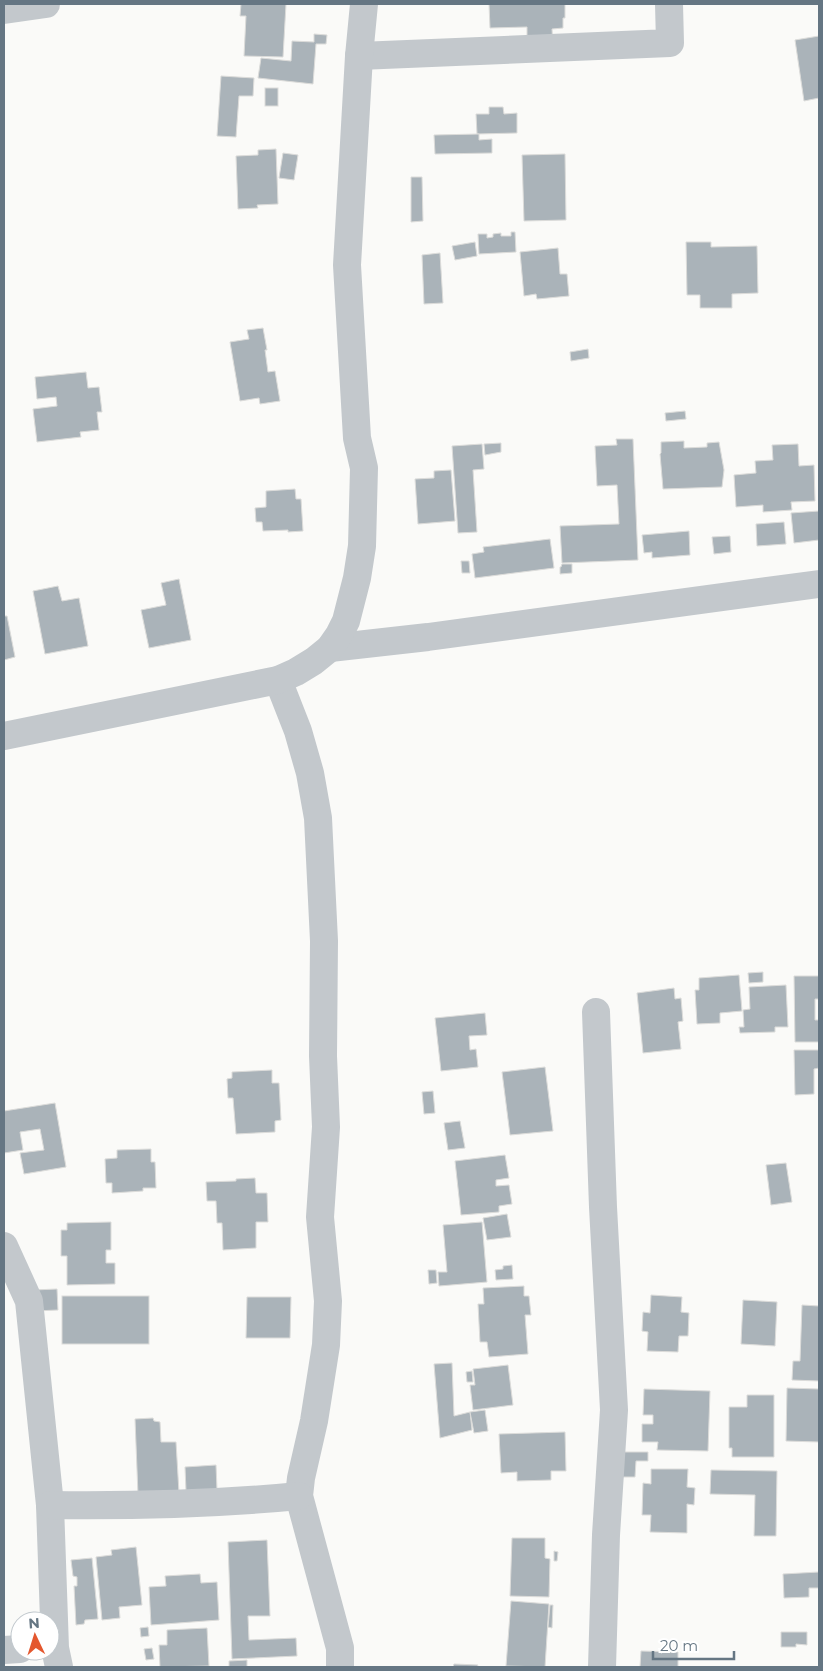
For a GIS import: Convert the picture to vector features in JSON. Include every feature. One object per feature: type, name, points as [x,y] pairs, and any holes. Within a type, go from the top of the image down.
[{"type":"street","points":[[4,10],[46,4]]},
{"type":"street","points":[[4,736],[278,680],[296,672],[330,648],[346,621],[357,578],[362,546],[364,468],[357,438],[347,265],[359,56],[364,4]]},
{"type":"street","points":[[359,56],[670,42],[669,4]]},
{"type":"street","points":[[330,648],[428,637],[819,584]]},
{"type":"street","points":[[278,680],[298,731],[310,773],[318,818],[324,942],[323,1056],[326,1127],[320,1217],[328,1301],[326,1345],[314,1421],[300,1478],[299,1496],[340,1648],[340,1667]]},
{"type":"street","points":[[596,1012],[603,1208],[614,1410],[606,1535],[602,1667]]},
{"type":"street","points":[[4,1246],[29,1301],[50,1505],[54,1611]]},
{"type":"street","points":[[50,1505],[121,1506],[179,1504],[299,1496]]},
{"type":"building","points":[[241,4],[286,4],[283,57],[244,56],[246,16],[240,16]]},
{"type":"building","points":[[489,4],[565,4],[563,28],[552,29],[553,47],[527,48],[527,27],[490,28]]},
{"type":"building","points":[[314,34],[327,35],[326,44],[316,44],[313,84],[258,78],[261,58],[291,61],[292,41],[314,42]]},
{"type":"building","points":[[819,36],[819,98],[804,101],[795,40]]},
{"type":"building","points":[[221,76],[254,78],[253,96],[239,96],[236,137],[217,136]]},
{"type":"building","points":[[265,88],[278,88],[278,106],[265,106]]},
{"type":"building","points":[[489,107],[503,107],[504,114],[517,113],[517,133],[477,134],[476,114],[489,114]]},
{"type":"building","points":[[479,134],[479,140],[492,139],[492,153],[435,154],[434,135]]},
{"type":"building","points":[[276,149],[278,204],[257,205],[258,208],[238,209],[236,156],[258,155],[258,150]]},
{"type":"building","points":[[283,153],[298,155],[294,180],[279,178]]},
{"type":"building","points":[[565,154],[566,220],[524,221],[522,155]]},
{"type":"building","points":[[411,177],[422,177],[423,221],[411,222]]},
{"type":"building","points":[[511,232],[515,232],[516,252],[479,254],[478,234],[487,234],[487,238],[493,237],[493,234],[501,233],[501,236],[511,236]]},
{"type":"building","points":[[475,242],[477,256],[455,260],[452,246]]},
{"type":"building","points":[[686,242],[711,242],[711,247],[757,246],[758,293],[732,294],[732,308],[700,308],[700,295],[687,295]]},
{"type":"building","points":[[558,248],[560,274],[567,274],[569,296],[537,299],[536,294],[524,296],[520,252]]},
{"type":"building","points":[[440,253],[443,303],[424,304],[422,255]]},
{"type":"building","points":[[263,328],[268,372],[275,371],[280,401],[260,404],[259,398],[240,401],[230,342],[249,339],[247,330]]},
{"type":"building","points":[[588,349],[589,358],[571,361],[570,352]]},
{"type":"building","points":[[86,372],[88,388],[99,387],[102,412],[97,412],[99,430],[80,432],[81,437],[37,442],[33,409],[57,406],[56,397],[37,399],[35,377]]},
{"type":"building","points":[[685,411],[686,419],[666,421],[665,413]]},
{"type":"building","points":[[616,439],[633,439],[638,560],[562,563],[560,526],[619,524],[617,485],[597,486],[595,446],[617,445]]},
{"type":"building","points":[[684,441],[684,448],[707,447],[707,443],[719,442],[724,470],[722,487],[663,489],[660,454],[661,442]]},
{"type":"building","points":[[501,443],[501,452],[485,455],[484,444]]},
{"type":"building","points":[[482,444],[484,469],[473,470],[477,532],[458,533],[452,446]]},
{"type":"building","points":[[798,444],[799,466],[814,465],[815,501],[791,502],[792,510],[763,512],[763,505],[736,507],[734,475],[756,473],[755,461],[773,460],[772,445]]},
{"type":"building","points":[[451,470],[455,521],[418,524],[415,479],[434,478],[434,471]]},
{"type":"building","points":[[295,489],[296,499],[301,499],[303,531],[263,531],[262,522],[256,522],[255,508],[266,507],[266,491]]},
{"type":"building","points":[[819,511],[819,540],[794,543],[791,513]]},
{"type":"building","points":[[784,522],[786,544],[757,546],[756,524]]},
{"type":"building","points":[[689,531],[690,555],[652,558],[652,552],[644,553],[642,535]]},
{"type":"building","points":[[730,536],[731,552],[714,554],[712,537]]},
{"type":"building","points":[[550,539],[554,568],[475,578],[472,554],[484,552],[483,547]]},
{"type":"building","points":[[461,561],[469,561],[470,573],[462,573]]},
{"type":"building","points":[[562,564],[572,564],[572,573],[560,574]]},
{"type":"building","points":[[179,579],[191,640],[149,648],[141,610],[166,605],[161,583]]},
{"type":"building","points":[[58,586],[62,601],[79,598],[88,646],[45,654],[33,591]]},
{"type":"building","points":[[4,616],[7,616],[15,657],[4,660]]},
{"type":"building","points":[[763,972],[763,982],[749,983],[748,973]]},
{"type":"building","points":[[739,975],[742,1011],[720,1013],[720,1023],[697,1024],[695,990],[699,990],[699,978]]},
{"type":"building","points":[[794,976],[819,976],[819,999],[815,999],[815,1020],[819,1020],[819,1042],[795,1042]]},
{"type":"building","points":[[786,985],[788,1027],[775,1027],[775,1032],[740,1033],[739,1027],[744,1027],[743,1010],[750,1009],[749,987]]},
{"type":"building","points":[[674,988],[675,999],[681,998],[683,1021],[678,1022],[681,1049],[643,1053],[637,993]]},
{"type":"building","points":[[485,1013],[487,1035],[469,1036],[470,1050],[476,1049],[478,1067],[441,1071],[435,1018]]},
{"type":"building","points":[[794,1050],[819,1050],[819,1068],[814,1069],[814,1094],[795,1095]]},
{"type":"building","points":[[545,1067],[553,1131],[510,1135],[502,1072]]},
{"type":"building","points":[[272,1070],[272,1083],[279,1083],[281,1120],[275,1121],[275,1132],[236,1134],[233,1098],[228,1098],[227,1079],[232,1078],[232,1072]]},
{"type":"building","points":[[433,1091],[435,1113],[424,1114],[422,1092]]},
{"type":"building","points":[[55,1103],[66,1167],[24,1174],[20,1153],[44,1150],[40,1129],[20,1132],[23,1150],[4,1153],[4,1111]]},
{"type":"building","points":[[460,1121],[465,1148],[448,1150],[444,1123]]},
{"type":"building","points":[[151,1149],[151,1162],[155,1162],[156,1188],[143,1188],[143,1191],[112,1193],[112,1183],[106,1183],[105,1159],[117,1158],[117,1150]]},
{"type":"building","points":[[505,1155],[509,1178],[496,1180],[496,1186],[509,1185],[512,1204],[499,1206],[499,1212],[461,1215],[455,1161]]},
{"type":"building","points":[[786,1163],[792,1202],[771,1205],[766,1165]]},
{"type":"building","points":[[255,1178],[256,1193],[267,1193],[268,1222],[256,1222],[256,1248],[223,1250],[222,1223],[217,1223],[216,1201],[207,1201],[206,1182]]},
{"type":"building","points":[[507,1214],[511,1237],[487,1240],[483,1218]]},
{"type":"building","points":[[111,1222],[111,1250],[106,1250],[106,1263],[115,1263],[115,1284],[67,1285],[67,1256],[61,1256],[61,1230],[67,1230],[67,1223]]},
{"type":"building","points":[[482,1222],[487,1282],[439,1286],[438,1272],[447,1272],[443,1225]]},
{"type":"building","points":[[512,1265],[513,1279],[496,1280],[495,1270],[503,1269],[503,1266]]},
{"type":"building","points":[[428,1270],[436,1270],[437,1283],[429,1284]]},
{"type":"building","points":[[524,1286],[524,1296],[529,1296],[531,1315],[525,1315],[528,1354],[489,1357],[487,1342],[480,1342],[478,1304],[484,1304],[483,1288]]},
{"type":"building","points":[[57,1289],[58,1310],[34,1311],[33,1290]]},
{"type":"building","points":[[651,1295],[682,1297],[681,1312],[689,1313],[688,1336],[679,1336],[678,1352],[647,1351],[648,1332],[642,1331],[643,1312],[650,1313]]},
{"type":"building","points":[[62,1296],[149,1296],[149,1344],[62,1344]]},
{"type":"building","points":[[247,1297],[291,1297],[290,1338],[246,1338]]},
{"type":"building","points":[[743,1300],[777,1302],[775,1346],[741,1344]]},
{"type":"building","points":[[802,1305],[819,1306],[819,1381],[792,1380],[793,1361],[800,1361]]},
{"type":"building","points":[[452,1363],[454,1416],[470,1412],[472,1430],[440,1438],[434,1364]]},
{"type":"building","points":[[508,1365],[513,1405],[473,1410],[470,1385],[475,1385],[473,1369]]},
{"type":"building","points":[[472,1371],[473,1382],[467,1382],[466,1372]]},
{"type":"building","points":[[787,1388],[819,1389],[819,1442],[786,1441]]},
{"type":"building","points":[[644,1389],[710,1391],[708,1451],[657,1450],[658,1442],[642,1442],[642,1424],[653,1424],[653,1415],[643,1415]]},
{"type":"building","points":[[747,1395],[774,1395],[774,1457],[732,1457],[732,1448],[729,1448],[729,1407],[747,1407]]},
{"type":"building","points":[[485,1410],[488,1431],[474,1433],[470,1412]]},
{"type":"building","points":[[153,1418],[154,1421],[160,1422],[161,1442],[176,1442],[179,1493],[138,1495],[135,1419]]},
{"type":"building","points":[[565,1432],[566,1471],[551,1471],[551,1480],[517,1481],[517,1472],[501,1473],[499,1434]]},
{"type":"building","points":[[621,1452],[648,1452],[648,1461],[636,1461],[635,1477],[621,1477]]},
{"type":"building","points":[[216,1465],[217,1490],[186,1491],[185,1467]]},
{"type":"building","points":[[651,1469],[688,1469],[687,1487],[695,1488],[694,1505],[687,1504],[687,1533],[650,1532],[651,1515],[642,1515],[643,1483],[651,1484]]},
{"type":"building","points":[[711,1470],[777,1471],[776,1536],[754,1536],[755,1495],[710,1494]]},
{"type":"building","points":[[512,1538],[545,1538],[545,1558],[550,1559],[549,1597],[510,1596]]},
{"type":"building","points":[[267,1540],[270,1616],[248,1616],[249,1640],[296,1638],[297,1656],[232,1659],[228,1542]]},
{"type":"building","points":[[136,1547],[142,1605],[119,1607],[120,1618],[102,1620],[96,1557],[112,1555],[111,1550]]},
{"type":"building","points":[[554,1551],[558,1552],[557,1561],[554,1561]]},
{"type":"building","points":[[92,1558],[98,1619],[85,1620],[84,1624],[76,1625],[74,1586],[77,1586],[77,1577],[73,1576],[71,1560]]},
{"type":"building","points":[[819,1572],[819,1588],[809,1588],[809,1597],[784,1598],[783,1574]]},
{"type":"building","points":[[200,1574],[201,1583],[217,1582],[219,1620],[151,1625],[149,1587],[166,1586],[165,1576]]},
{"type":"building","points":[[511,1601],[549,1604],[545,1667],[506,1666]]},
{"type":"building","points":[[550,1605],[553,1605],[552,1628],[548,1627]]},
{"type":"building","points":[[148,1627],[149,1636],[141,1637],[140,1628]]},
{"type":"building","points":[[207,1628],[209,1666],[160,1667],[159,1645],[167,1645],[167,1630]]},
{"type":"building","points":[[781,1632],[807,1632],[807,1645],[796,1644],[796,1647],[781,1647]]},
{"type":"building","points":[[152,1648],[154,1659],[146,1660],[144,1649]]},
{"type":"building","points":[[641,1651],[678,1652],[678,1667],[640,1667]]},
{"type":"building","points":[[247,1660],[247,1667],[229,1667],[229,1661]]},
{"type":"building","points":[[454,1664],[478,1665],[477,1667],[453,1667]]}]
